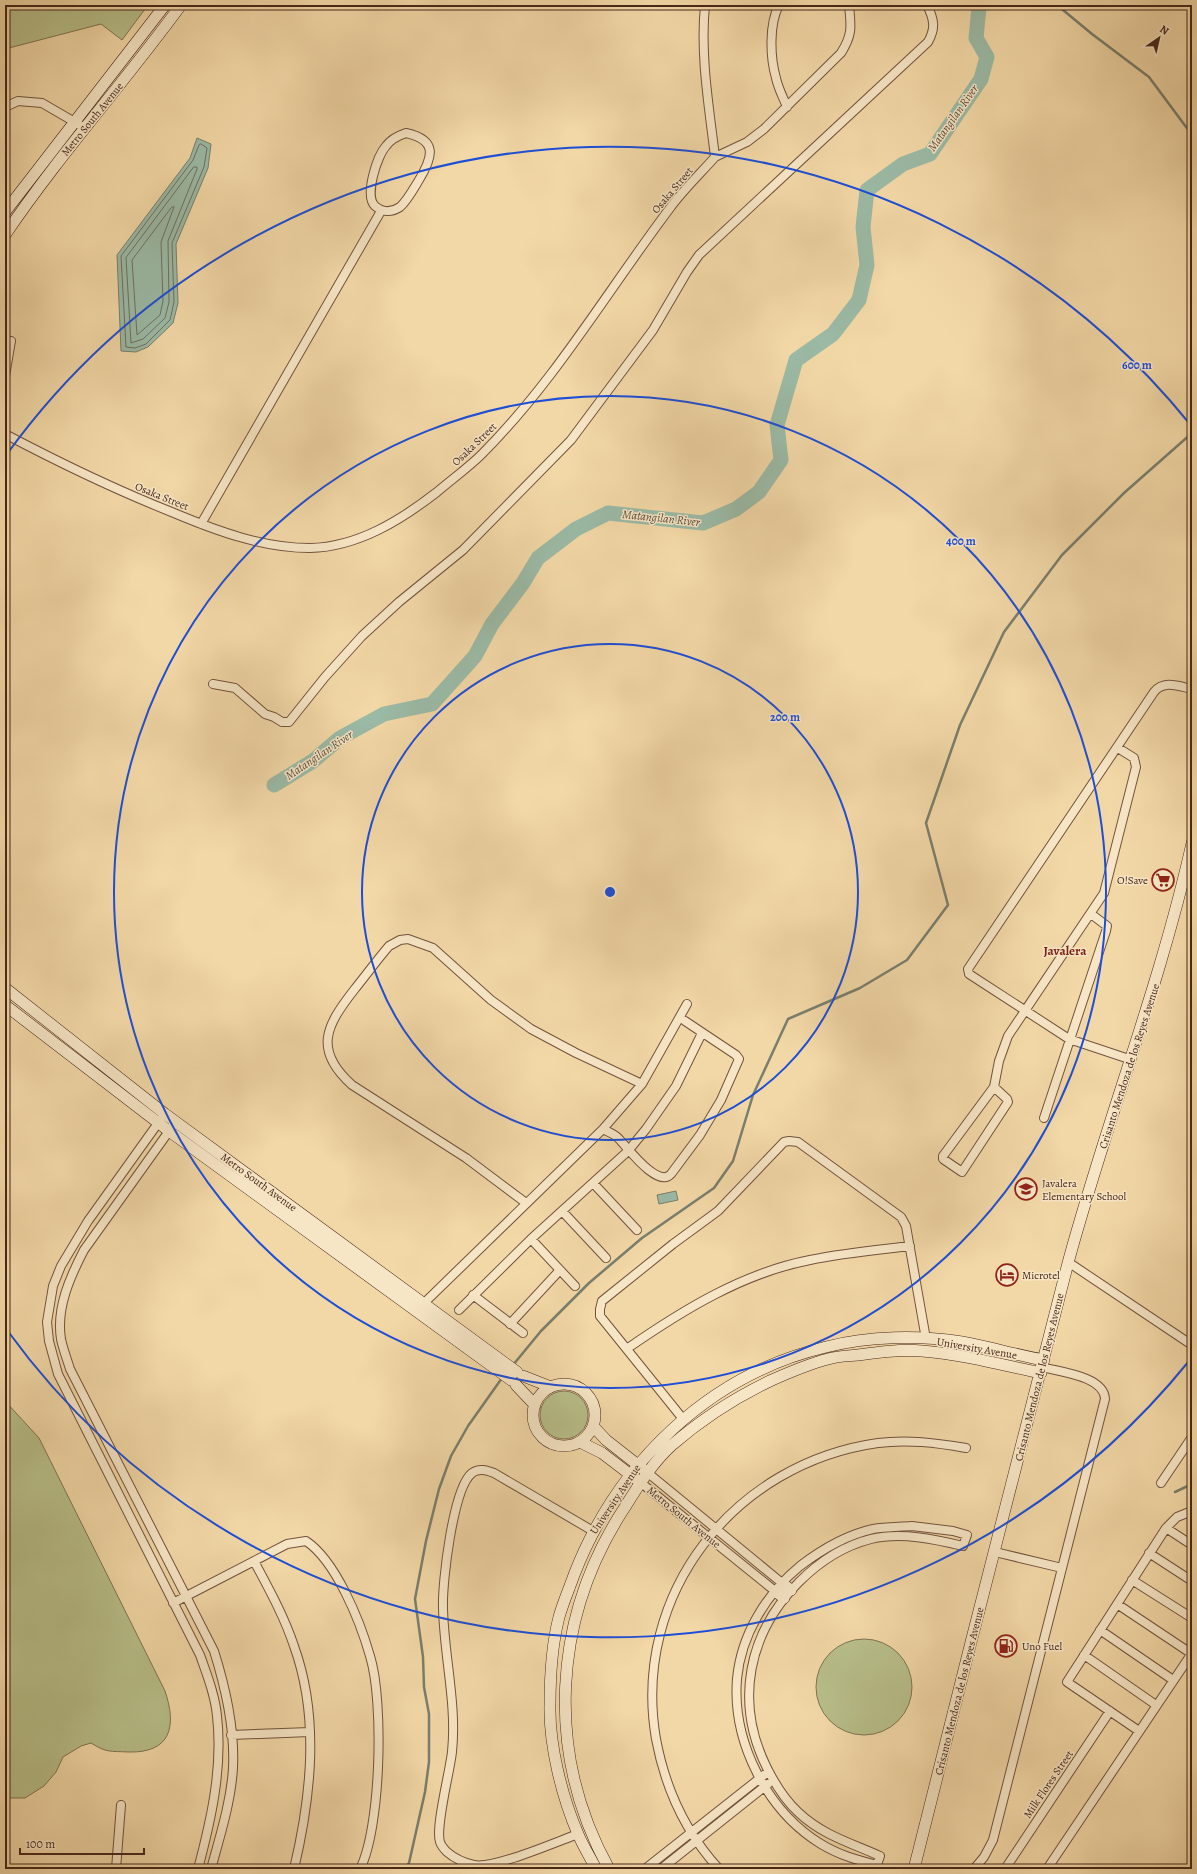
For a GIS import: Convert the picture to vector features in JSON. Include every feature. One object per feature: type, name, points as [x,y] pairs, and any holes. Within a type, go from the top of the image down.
[{"type":"street","name":"Metro South Avenue","points":[[5,212],[165,5]]},
{"type":"street","name":"Metro South Avenue","points":[[5,235],[33,194],[181,5]]},
{"type":"street","points":[[704,5],[702,40],[715,157],[747,142],[787,107],[841,53],[850,39],[849,5]]},
{"type":"street","points":[[779,5],[776,11],[772,39],[773,53],[776,77],[787,107]]},
{"type":"street","points":[[213,684],[235,688],[265,714],[282,722],[289,722],[325,677],[362,636],[400,602],[463,550],[571,440],[653,330],[699,255],[928,42],[934,32],[934,24],[933,16],[927,5]]},
{"type":"street","points":[[5,107],[18,101],[42,103],[85,128]]},
{"type":"street","points":[[406,134],[418,136],[427,143],[431,153],[429,162],[415,187],[400,207],[390,211],[381,211],[373,204],[370,191],[374,173],[385,147],[395,137],[400,135],[406,134]]},
{"type":"street","name":"Osaka Street","points":[[5,434],[127,494],[201,524],[247,539],[282,546],[311,548],[336,544],[373,534],[419,506],[480,455],[499,436],[563,356],[671,206],[715,157]]},
{"type":"street","points":[[201,524],[381,211]]},
{"type":"street","points":[[5,376],[11,341]]},
{"type":"street","points":[[1130,1058],[1069,1039],[969,974],[968,969],[1158,687],[1167,684],[1192,689]]},
{"type":"street","points":[[994,1087],[1007,1099],[1008,1102],[962,1172],[943,1159],[943,1156],[994,1087],[999,1061],[1008,1036],[1091,914],[1106,888],[1136,767],[1134,758],[1118,748]]},
{"type":"street","name":"Crisanto Mendoza de los Reyes Avenue","points":[[914,1869],[1068,1262],[1130,1058],[1152,993],[1192,843]]},
{"type":"street","points":[[1044,1118],[1107,928],[1091,914]]},
{"type":"street","points":[[526,1203],[466,1158],[352,1085],[341,1075],[331,1059],[327,1044],[332,1022],[338,1010],[389,946],[400,940],[408,938],[433,948],[491,1000],[531,1029],[576,1053],[642,1084]]},
{"type":"street","name":"Metro South Avenue","points":[[5,988],[165,1114],[515,1377],[535,1405]]},
{"type":"street","points":[[420,1306],[603,1129],[642,1084],[687,1004]]},
{"type":"street","name":"Metro South Avenue","points":[[5,1005],[169,1131],[420,1306]]},
{"type":"street","points":[[603,1129],[618,1137],[628,1151],[652,1172],[668,1177],[700,1135],[721,1100],[739,1059],[736,1055],[685,1021]]},
{"type":"street","points":[[459,1310],[531,1239],[628,1151],[646,1129],[676,1086],[702,1033]]},
{"type":"street","points":[[165,1114],[73,1243],[53,1286],[47,1322],[49,1341],[58,1374],[200,1655],[211,1685],[217,1716],[218,1764],[209,1830],[198,1869]]},
{"type":"street","points":[[176,1122],[84,1250],[72,1272],[66,1290],[60,1323],[61,1340],[70,1369],[214,1651],[225,1690],[231,1718],[233,1767],[228,1800],[211,1869]]},
{"type":"street","points":[[683,1419],[628,1348],[600,1316],[602,1301],[718,1210],[784,1142],[798,1142],[895,1211],[901,1217],[906,1226],[926,1339]]},
{"type":"street","points":[[594,1183],[636,1230]]},
{"type":"street","points":[[562,1211],[606,1258]]},
{"type":"street","points":[[531,1239],[575,1286]]},
{"type":"street","points":[[628,1348],[671,1319],[720,1292],[770,1271],[809,1260],[910,1246]]},
{"type":"street","points":[[1068,1262],[1192,1345]]},
{"type":"street","points":[[510,1324],[560,1270]]},
{"type":"street","points":[[473,1295],[523,1333]]},
{"type":"street","name":"University Avenue","points":[[596,1869],[578,1834],[564,1795],[554,1751],[550,1706],[553,1660],[559,1617],[583,1552],[593,1531],[638,1464],[683,1419],[745,1377],[784,1359],[827,1347],[871,1340],[926,1339],[961,1342],[1042,1367]]},
{"type":"street","name":"University Avenue","points":[[609,1869],[588,1825],[576,1790],[568,1753],[564,1707],[567,1659],[583,1592],[595,1558],[607,1534],[640,1482],[670,1447],[715,1412],[753,1389],[791,1372],[829,1359],[878,1352],[921,1351],[1042,1367]]},
{"type":"street","points":[[974,1869],[984,1857],[993,1840],[1104,1404],[1105,1394],[1098,1384],[1093,1381],[1042,1367]]},
{"type":"street","name":"Metro South Avenue","points":[[515,1377],[551,1387],[569,1384],[585,1392],[594,1408],[593,1426],[606,1440],[638,1464],[716,1529],[783,1591]]},
{"type":"street","points":[[551,1387],[541,1394],[535,1405],[534,1422],[537,1429],[545,1439],[560,1445],[572,1445],[580,1442],[590,1432],[593,1426]]},
{"type":"street","points":[[1161,1483],[1192,1437]]},
{"type":"street","name":"Metro South Avenue","points":[[580,1442],[602,1453],[708,1537],[783,1591]]},
{"type":"street","points":[[719,1869],[691,1832],[672,1795],[659,1754],[654,1727],[652,1699],[658,1642],[666,1614],[684,1574],[708,1537],[755,1492],[783,1474],[826,1455],[873,1444],[901,1442],[937,1443],[966,1448]]},
{"type":"street","points":[[1181,1454],[1192,1452]]},
{"type":"street","points":[[578,1834],[495,1863],[475,1867],[447,1852],[440,1842],[442,1810],[452,1752],[454,1714],[443,1607],[450,1536],[464,1485],[470,1474],[482,1469],[487,1470],[593,1531]]},
{"type":"street","points":[[1139,1731],[1067,1682],[1166,1528],[1177,1517],[1192,1511]]},
{"type":"street","points":[[783,1591],[757,1646],[750,1681],[748,1706],[756,1742],[773,1780],[798,1812],[821,1831],[839,1840],[880,1856],[878,1865],[852,1859],[820,1843],[792,1821],[776,1804],[760,1778],[745,1744],[738,1707],[737,1679],[746,1643],[753,1624],[783,1591],[806,1562],[825,1548],[872,1530],[912,1526],[953,1531],[967,1535],[963,1546],[933,1538],[890,1536],[871,1539],[849,1546],[828,1557],[783,1591]]},
{"type":"street","points":[[1166,1528],[1192,1545]]},
{"type":"street","points":[[173,1603],[287,1544],[306,1541],[328,1563],[353,1610],[371,1657],[375,1685],[378,1766],[371,1832],[364,1861],[360,1869]]},
{"type":"street","points":[[995,1552],[1062,1568]]},
{"type":"street","points":[[1149,1553],[1192,1580]]},
{"type":"street","points":[[254,1561],[277,1604],[295,1647],[305,1691],[310,1732],[311,1771],[294,1869]]},
{"type":"street","points":[[1132,1580],[1192,1618]]},
{"type":"street","points":[[1046,1869],[1192,1654],[1117,1604]]},
{"type":"street","points":[[1100,1630],[1173,1680]]},
{"type":"street","points":[[1084,1655],[1156,1705]]},
{"type":"street","name":"Milk Flores Street","points":[[1005,1869],[1110,1711]]},
{"type":"street","points":[[231,1735],[310,1732]]},
{"type":"street","points":[[645,1869],[768,1771]]},
{"type":"street","points":[[662,1869],[773,1780]]},
{"type":"street","points":[[116,1869],[121,1805]]},
{"type":"green space","points":[[5,5],[148,5],[122,40],[101,24],[5,49]]},
{"type":"green space","points":[[559,1391],[569,1391],[581,1398],[588,1410],[588,1420],[581,1432],[569,1439],[559,1439],[551,1435],[544,1428],[540,1420],[540,1410],[544,1402],[551,1395]]},
{"type":"green space","points":[[5,1401],[39,1438],[165,1691],[169,1704],[170,1715],[170,1726],[167,1735],[162,1742],[154,1748],[143,1751],[129,1752],[105,1750],[91,1743],[81,1746],[63,1757],[56,1772],[44,1786],[25,1798],[5,1798]]},
{"type":"green space","points":[[864,1639],[882,1643],[891,1647],[898,1653],[904,1660],[908,1669],[912,1687],[908,1705],[904,1714],[898,1721],[891,1727],[882,1731],[864,1735],[846,1731],[837,1727],[830,1721],[824,1714],[820,1705],[816,1687],[820,1669],[824,1660],[830,1653],[837,1647],[846,1643]]},
{"type":"water","points":[[197,138],[211,144],[208,168],[176,244],[178,303],[173,323],[148,347],[136,352],[121,351],[117,255],[190,158]]},
{"type":"water","points":[[676,1191],[678,1200],[659,1204],[657,1195]]},
{"type":"waterway","name":"Matangilan River","points":[[274,785],[313,761],[340,738],[384,714],[432,704],[475,656],[492,624],[523,583],[538,558],[576,529],[608,513],[703,523],[736,509],[759,492],[781,460],[777,425],[796,360],[833,334],[859,300],[867,265],[863,227],[867,190],[903,164],[930,154],[981,79],[987,57],[976,38],[979,8],[981,5]]},
{"type":"waterway","points":[[1057,5],[1092,34],[1149,77],[1192,135]]},
{"type":"waterway","points":[[513,1365],[541,1331],[589,1283],[642,1238],[714,1188],[733,1161],[753,1095],[788,1019],[860,988],[907,960],[948,905],[926,823],[960,725],[1004,632],[1062,555],[1124,493],[1192,433]]},
{"type":"waterway","points":[[405,1869],[409,1863],[425,1792],[429,1762],[429,1714],[424,1687],[423,1657],[415,1599],[426,1541],[439,1489],[451,1456],[468,1426],[502,1378]]},
{"type":"waterway","points":[[1175,1492],[1192,1484]]},
{"type":"place","name":"O!Save","points":[[1163,880]]},
{"type":"place","name":"Javalera Elementary School","points":[[1026,1189]]},
{"type":"place","name":"Microtel","points":[[1007,1275]]},
{"type":"place","name":"Uno Fuel","points":[[1006,1646]]},
{"type":"district","name":"Javalera","points":[[1065,950]]}]
